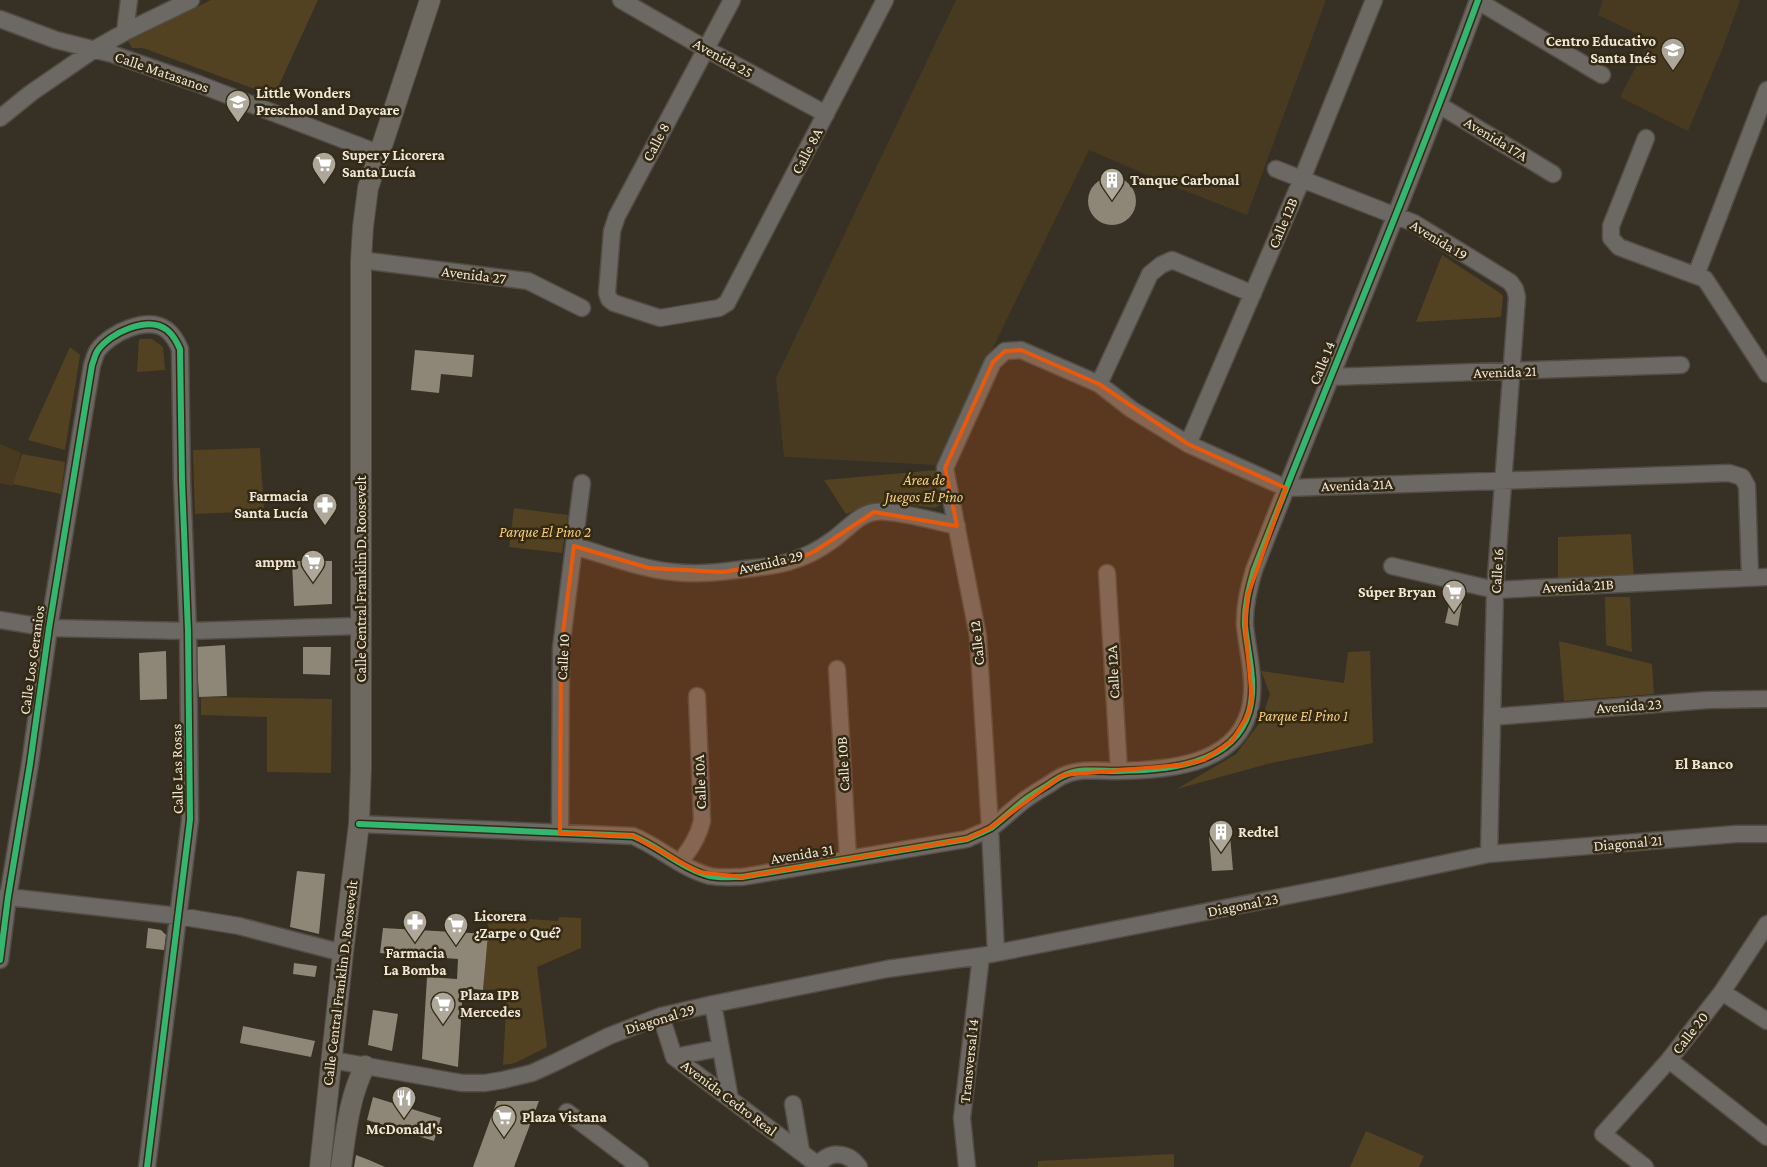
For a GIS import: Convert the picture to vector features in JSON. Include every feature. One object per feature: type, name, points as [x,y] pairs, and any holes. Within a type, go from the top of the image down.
[{"type":"main road","name":"Calle Central Franklin D. Roosevelt","points":[[320,1167],[359,824],[361,769],[361,260],[363,227],[368,188],[378,152],[430,0]]},
{"type":"main road","points":[[341,1167],[351,1102],[358,1079],[365,1066]]},
{"type":"street","points":[[125,32],[129,0]]},
{"type":"street","points":[[0,118],[31,93],[95,49],[125,32],[192,0]]},
{"type":"street","name":"Avenida 25","points":[[621,0],[706,50],[826,114]]},
{"type":"street","name":"Calle 8","points":[[728,302],[719,308],[660,318],[614,303],[609,299],[607,293],[612,231],[617,216],[732,0]]},
{"type":"street","name":"Calle 8A","points":[[728,302],[885,0]]},
{"type":"street","name":"Calle 12B","points":[[1188,444],[1302,179],[1374,0]]},
{"type":"street","points":[[1478,0],[1602,75]]},
{"type":"street","name":"Calle 14","points":[[1232,741],[1248,715],[1252,699],[1252,681],[1245,624],[1248,596],[1254,570],[1330,377],[1397,215],[1478,0]]},
{"type":"street","name":"Calle Matasanos","points":[[0,19],[56,40],[95,49],[196,83],[378,152]]},
{"type":"street","points":[[1696,275],[1767,90]]},
{"type":"street","name":"Avenida 17A","points":[[1440,105],[1552,174]]},
{"type":"street","points":[[1646,138],[1610,226],[1611,238],[1619,247],[1705,279],[1767,374]]},
{"type":"street","name":"Avenida 19","points":[[1276,168],[1414,223],[1510,282],[1515,288]]},
{"type":"street","name":"Avenida 27","points":[[361,260],[528,282],[582,308]]},
{"type":"street","points":[[1099,384],[1150,274],[1161,264],[1172,260],[1253,294]]},
{"type":"street","name":"Calle 16","points":[[1489,854],[1495,590],[1518,297],[1515,288]]},
{"type":"street","name":"Calle Los Geranios","points":[[0,960],[4,897],[30,764],[49,628],[92,365],[97,351],[107,340],[119,332],[135,326],[152,325],[166,329],[175,339],[180,349],[179,369]]},
{"type":"street","name":"Avenida 21A","points":[[1005,351],[1021,350],[1099,384],[1131,409],[1188,444],[1286,488],[1729,473],[1742,476],[1748,486],[1750,577]]},
{"type":"street","name":"Calle 12","points":[[988,954],[990,828],[978,636],[945,468],[993,362],[1005,351]]},
{"type":"street","name":"Avenida 21","points":[[1330,377],[1681,365]]},
{"type":"street","name":"Calle Las Rosas","points":[[147,1167],[190,820],[188,630],[179,369]]},
{"type":"street","name":"Calle 10","points":[[560,833],[562,648],[582,483]]},
{"type":"street","name":"Avenida 29","points":[[574,546],[657,569],[697,574],[764,567],[792,561],[816,551],[832,541],[858,519],[874,512],[890,512],[957,526]]},
{"type":"street","name":"Avenida 21B","points":[[1392,566],[1495,590],[1767,577]]},
{"type":"street","name":"Calle 12A","points":[[1107,573],[1119,771]]},
{"type":"street","points":[[0,620],[49,628],[188,630],[360,626]]},
{"type":"street","name":"Calle 10B","points":[[837,669],[848,860]]},
{"type":"street","name":"Calle 10A","points":[[680,862],[699,835],[702,821],[696,696]]},
{"type":"street","name":"Avenida 23","points":[[1492,716],[1708,700],[1767,699]]},
{"type":"street","name":"Avenida 31","points":[[359,824],[633,836],[648,842],[698,872],[724,878],[742,877],[967,839],[990,828],[1028,797],[1064,775],[1079,771],[1151,769],[1189,764],[1204,760],[1220,751],[1232,741]]},
{"type":"street","name":"Diagonal 21","points":[[1489,854],[1736,834],[1767,834]]},
{"type":"street","name":"Diagonal 23","points":[[988,954],[1338,886],[1489,854]]},
{"type":"street","points":[[4,897],[178,916],[239,926],[343,953]]},
{"type":"street","name":"Calle 20","points":[[1645,1167],[1603,1134],[1669,1060],[1722,992],[1767,924]]},
{"type":"street","name":"Diagonal 29","points":[[332,1060],[462,1082],[484,1083],[503,1080],[532,1073],[609,1036],[661,1016],[887,969],[988,954]]},
{"type":"street","name":"Transversal 14","points":[[967,1167],[962,1118],[988,954]]},
{"type":"street","points":[[1722,992],[1767,1022]]},
{"type":"street","points":[[713,1004],[730,1099]]},
{"type":"street","name":"Avenida Cedro Real","points":[[661,1016],[674,1057],[801,1151],[818,1166]]},
{"type":"street","points":[[674,1057],[720,1048]]},
{"type":"street","points":[[1669,1060],[1767,1136]]},
{"type":"street","points":[[793,1104],[801,1151]]},
{"type":"street","points":[[567,1112],[640,1167]]},
{"type":"street","points":[[818,1166],[830,1155],[838,1154],[853,1160],[859,1167]]},
{"type":"highlighted area","points":[[1021,350],[1099,384],[1188,444],[1286,488],[1248,595],[1245,624],[1252,699],[1248,715],[1232,741],[1204,760],[1182,765],[1063,775],[990,828],[967,839],[742,877],[698,872],[633,836],[560,833],[561,648],[574,546],[649,568],[722,572],[793,561],[815,551],[874,512],[957,526],[945,468],[993,362],[1005,351]]},
{"type":"shaded area","points":[[956,0],[1326,0],[1247,215],[1089,150],[936,465],[784,457],[776,378]]},
{"type":"shaded area","name":"Centro Educativo Santa Inés","points":[[1603,0],[1740,0],[1724,45],[1688,131],[1620,97],[1650,40],[1598,15]]},
{"type":"shaded area","points":[[0,444],[21,453],[13,486],[0,483]]},
{"type":"green space","points":[[211,0],[318,0],[274,96],[143,48],[132,48],[128,41]]},
{"type":"green space","points":[[1442,255],[1503,296],[1501,317],[1416,322]]},
{"type":"green space","points":[[139,339],[152,339],[163,347],[165,370],[137,372]]},
{"type":"green space","points":[[70,347],[80,355],[65,450],[28,440]]},
{"type":"green space","points":[[260,448],[264,511],[195,514],[193,450]]},
{"type":"green space","points":[[22,454],[65,462],[61,494],[13,484]]},
{"type":"green space","name":"Área de Juegos El Pino","points":[[937,470],[946,502],[934,508],[877,502],[846,514],[824,480]]},
{"type":"green space","name":"Parque El Pino 2","points":[[514,508],[568,515],[562,553],[509,547]]},
{"type":"green space","points":[[1631,534],[1634,578],[1558,580],[1558,537]]},
{"type":"green space","points":[[1605,597],[1630,597],[1632,652],[1606,645]]},
{"type":"green space","points":[[1559,641],[1652,664],[1654,694],[1564,701]]},
{"type":"green space","name":"Parque El Pino 1","points":[[1370,651],[1373,743],[1271,763],[1177,789],[1236,754],[1261,721],[1270,694],[1261,671],[1344,683],[1348,652]]},
{"type":"green space","points":[[201,697],[332,699],[331,773],[267,772],[267,717],[201,715]]},
{"type":"green space","points":[[489,916],[558,921],[559,917],[581,918],[581,948],[537,967],[547,1047],[515,1063],[503,1065],[507,989],[483,990]]},
{"type":"green space","points":[[1366,1131],[1424,1156],[1419,1167],[1350,1167]]},
{"type":"green space","points":[[1174,1154],[1174,1167],[1038,1167],[1038,1161]]},
{"type":"building","name":"Tanque Carbonal","points":[[1112,177],[1121,179],[1129,184],[1134,192],[1136,201],[1134,210],[1129,218],[1121,223],[1112,225],[1103,223],[1095,218],[1090,210],[1088,201],[1090,192],[1095,184],[1103,179]]},
{"type":"building","points":[[415,350],[474,355],[472,377],[441,374],[439,393],[411,390]]},
{"type":"building","name":"ampm","points":[[292,561],[332,561],[332,604],[294,606]]},
{"type":"building","name":"Súper Bryan","points":[[1450,601],[1462,603],[1458,626],[1445,623]]},
{"type":"building","points":[[225,645],[227,696],[199,697],[196,647]]},
{"type":"building","points":[[303,647],[331,647],[330,675],[303,674]]},
{"type":"building","points":[[166,651],[167,699],[140,700],[139,653]]},
{"type":"building","name":"Redtel","points":[[1230,835],[1233,870],[1212,871],[1209,836]]},
{"type":"building","points":[[297,871],[325,874],[319,934],[290,927]]},
{"type":"building","points":[[148,928],[161,930],[166,935],[164,950],[146,948]]},
{"type":"building","name":"Plaza IPB Mercedes","points":[[383,928],[488,934],[483,990],[463,988],[458,1067],[422,1059],[427,977],[457,979],[458,959],[380,953]]},
{"type":"building","points":[[294,963],[317,966],[315,977],[293,974]]},
{"type":"building","points":[[373,1010],[398,1014],[392,1051],[368,1045]]},
{"type":"building","points":[[243,1026],[315,1041],[311,1057],[240,1043]]},
{"type":"building","name":"McDonald's","points":[[373,1097],[441,1118],[434,1141],[367,1120]]},
{"type":"building","name":"Plaza Vistana","points":[[497,1101],[539,1101],[514,1167],[473,1167]]},
{"type":"building","points":[[356,1155],[369,1160],[385,1167],[354,1167]]},
{"type":"cycle path","points":[[359,824],[633,836],[700,873],[714,877],[742,877],[967,839],[991,828],[1026,799],[1065,775],[1084,771],[1155,769],[1175,766],[1195,762],[1213,755],[1228,744],[1241,730],[1249,712],[1251,701],[1252,680],[1245,612],[1254,570],[1396,215],[1478,0]]},
{"type":"cycle path","points":[[0,960],[49,628],[92,365],[98,350],[120,332],[140,325],[150,324],[159,326],[171,334],[180,349],[182,481],[188,631],[190,820],[147,1167]]},
{"type":"place","name":"Centro Educativo Santa Inés","points":[[1673,71]]},
{"type":"place","name":"Little Wonders Preschool and Daycare","points":[[238,123]]},
{"type":"place","name":"Super y Licorera Santa Lucía","points":[[324,185]]},
{"type":"place","name":"Tanque Carbonal","points":[[1112,201]]},
{"type":"place","name":"Farmacia Santa Lucía","points":[[325,526]]},
{"type":"place","name":"ampm","points":[[313,583]]},
{"type":"place","name":"Súper Bryan","points":[[1454,613]]},
{"type":"place","name":"Redtel","points":[[1221,853]]},
{"type":"place","name":"Farmacia La Bomba","points":[[415,943]]},
{"type":"place","name":"Licorera ¿Zarpe o Qué?","points":[[456,946]]},
{"type":"place","name":"Plaza IPB Mercedes","points":[[443,1025]]},
{"type":"place","name":"McDonald's","points":[[404,1119]]},
{"type":"place","name":"Plaza Vistana","points":[[504,1138]]},
{"type":"district","name":"El Banco","points":[[1704,763]]}]
